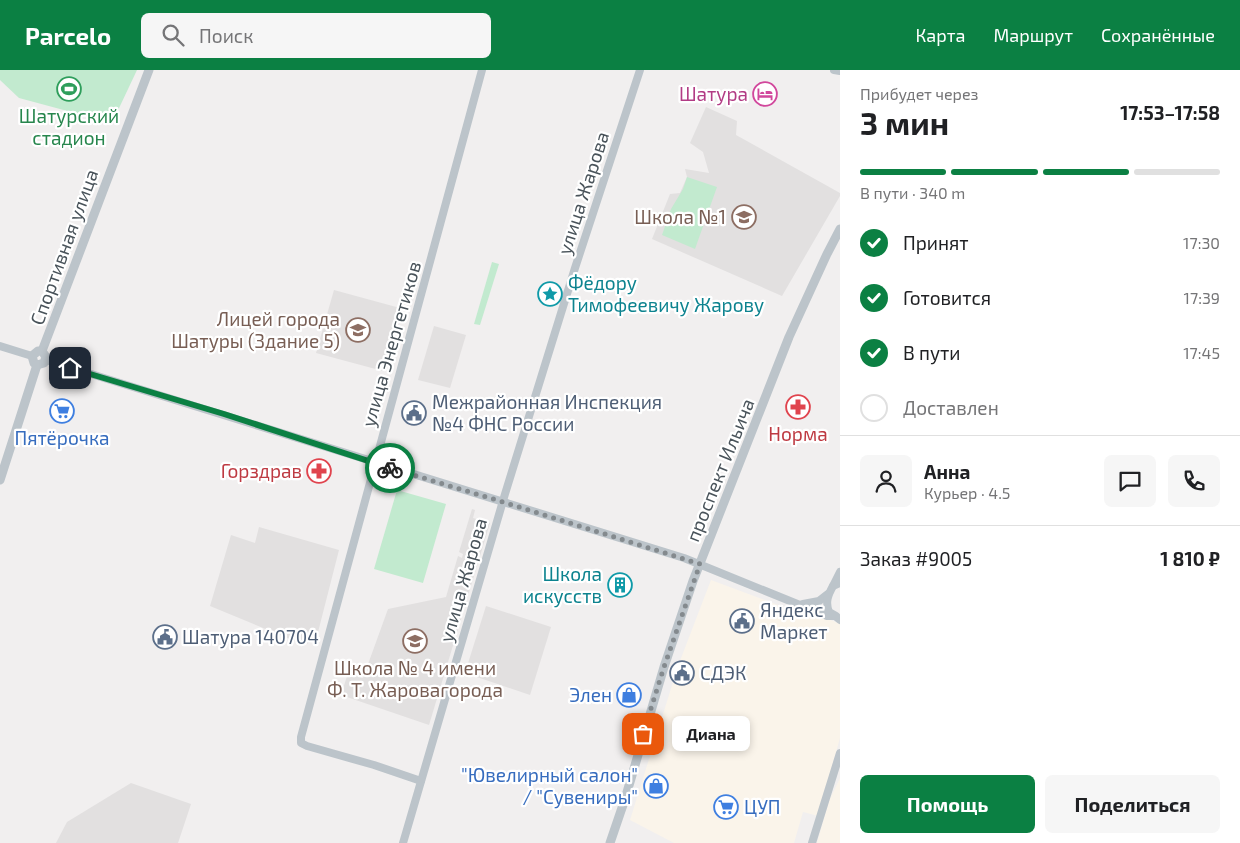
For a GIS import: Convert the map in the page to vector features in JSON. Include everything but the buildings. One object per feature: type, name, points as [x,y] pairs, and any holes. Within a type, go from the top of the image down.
[{"type":"street","name":"Спортивная улица","points":[[44,356],[149,70]]},
{"type":"street","name":"улица Энергетиков","points":[[421,781],[301,743],[301,737],[482,70]]},
{"type":"street","name":"улица Жарова","points":[[403,843],[503,502],[575,268],[640,70]]},
{"type":"street","points":[[834,70],[840,71]]},
{"type":"street","name":"проспект Ильича","points":[[610,843],[664,667],[700,564],[789,337],[840,229]]},
{"type":"street","points":[[0,346],[32,356]]},
{"type":"street","points":[[32,356],[38,350],[44,356],[375,463],[700,564],[827,616],[838,617]]},
{"type":"street","points":[[32,356],[32,360],[37,365]]},
{"type":"street","points":[[0,480],[37,365],[40,365],[44,356]]},
{"type":"street","points":[[801,605],[812,604],[828,594],[836,584],[840,572]]},
{"type":"street","points":[[828,594],[827,609],[838,617]]},
{"type":"street","points":[[812,843],[840,752]]},
{"type":"shaded area","name":"Школа №1","points":[[706,107],[737,121],[736,135],[840,193],[782,296],[652,239],[670,194],[680,193],[687,177],[685,169],[709,173],[703,152],[690,143]]},
{"type":"shaded area","name":"Лицей города Шатуры (Здание 5)","points":[[334,290],[400,308],[383,371],[316,353]]},
{"type":"shaded area","points":[[434,326],[466,335],[450,388],[418,380]]},
{"type":"shaded area","name":"Школа № 4 имени Ф. Т. Жаровагорода","points":[[472,509],[475,510],[473,518],[490,523],[429,725],[341,695],[348,673],[363,678],[388,609],[446,597],[458,556],[462,558],[463,554],[459,552]]},
{"type":"shaded area","points":[[259,527],[339,550],[316,640],[304,645],[210,606],[231,535],[255,543]]},
{"type":"shaded area","points":[[711,580],[794,611],[805,609],[840,624],[840,738],[818,816],[803,812],[794,843],[674,843],[630,820],[678,666]]},
{"type":"shaded area","points":[[486,606],[551,627],[530,695],[465,673]]},
{"type":"shaded area","points":[[840,778],[840,843],[817,843],[829,801]]},
{"type":"shaded area","points":[[131,783],[191,804],[178,843],[56,843],[67,822]]},
{"type":"green space","name":"Шатурский стадион","points":[[0,70],[137,70],[112,123],[19,98],[0,80]]},
{"type":"green space","points":[[687,177],[717,187],[695,249],[662,235],[671,209],[683,189]]},
{"type":"green space","points":[[492,262],[499,264],[480,325],[474,324]]},
{"type":"green space","points":[[397,490],[446,504],[423,583],[374,569]]},
{"type":"way so far","points":[[390,468],[700,564],[681,615],[643,734]]},
{"type":"place","name":"Шатурский стадион","points":[[69,89]]},
{"type":"place","name":"Шатура","points":[[765,94]]},
{"type":"place","name":"Школа №1","points":[[744,217]]},
{"type":"place","name":"Фёдору Тимофеевичу Жарову","points":[[550,294]]},
{"type":"place","name":"Лицей города Шатуры (Здание 5)","points":[[358,330]]},
{"type":"place","name":"Норма","points":[[798,407]]},
{"type":"place","name":"Пятёрочка","points":[[62,411]]},
{"type":"place","name":"Межрайонная Инспекция №4 ФНС России","points":[[414,413]]},
{"type":"place","name":"Горздрав","points":[[319,471]]},
{"type":"place","name":"Школа искусств","points":[[620,585]]},
{"type":"place","name":"Яндекс Маркет","points":[[742,621]]},
{"type":"place","name":"Шатура 140704","points":[[165,637]]},
{"type":"place","name":"Школа № 4 имени Ф. Т. Жаровагорода","points":[[415,641]]},
{"type":"place","name":"СДЭК","points":[[682,673]]},
{"type":"place","name":"Элен","points":[[629,695]]},
{"type":"place","name":"Диана","points":[[643,734]]},
{"type":"place","name":"\"Ювелирный салон\" / \"Сувениры\"","points":[[656,786]]},
{"type":"place","name":"ЦУП","points":[[726,807]]},
{"type":"route","points":[[70,368],[224,414],[390,468]]}]
